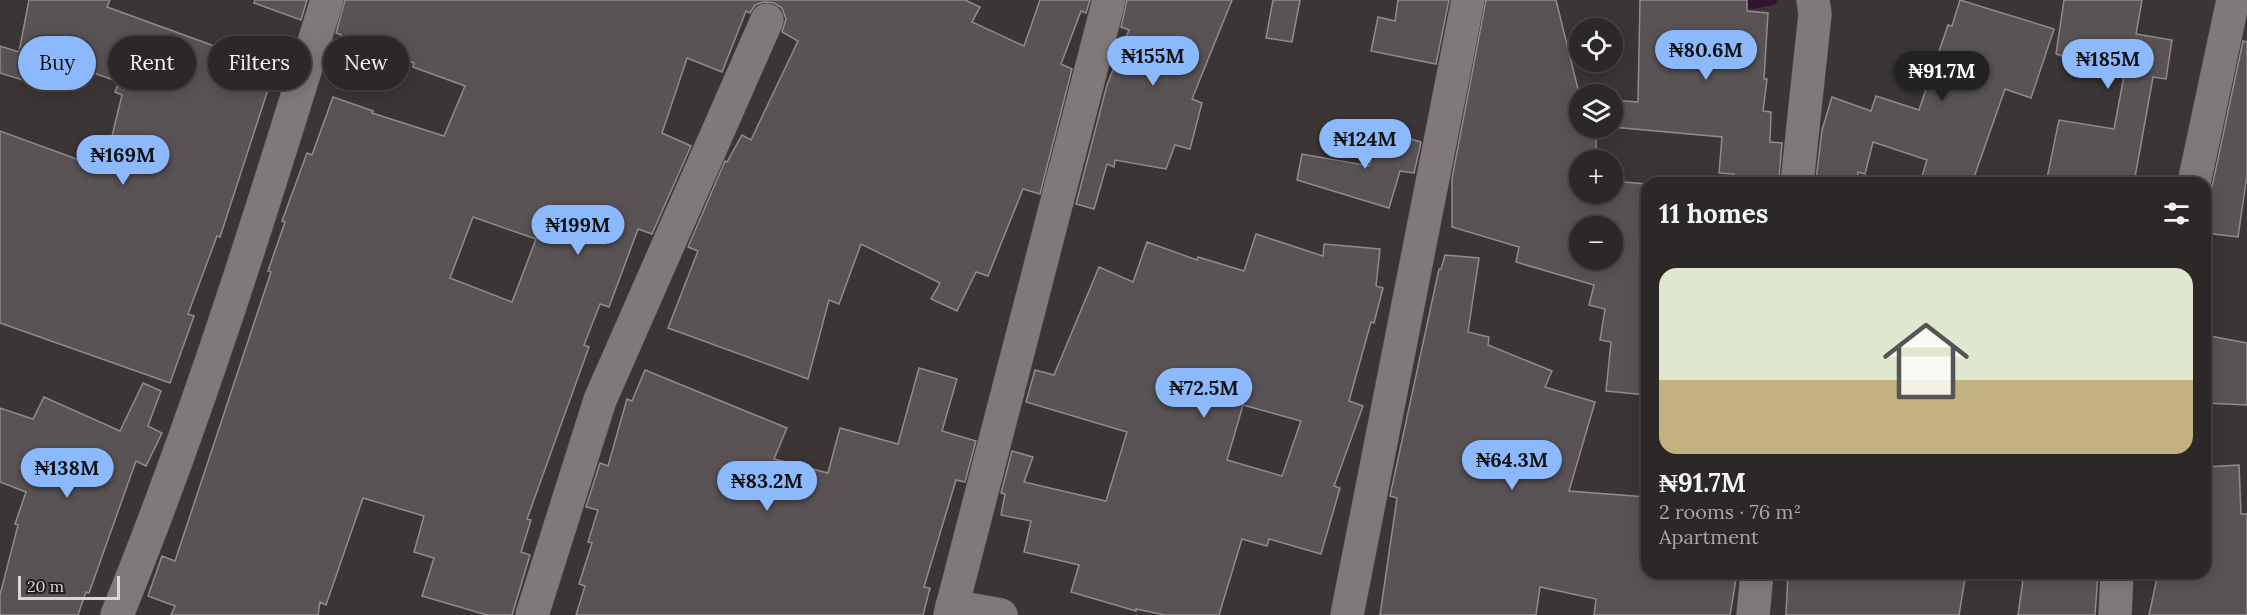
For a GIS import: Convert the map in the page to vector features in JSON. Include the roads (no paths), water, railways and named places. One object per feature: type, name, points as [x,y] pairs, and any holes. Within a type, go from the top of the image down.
[{"type":"street","points":[[117,615],[152,530],[258,223],[327,0]]},
{"type":"street","points":[[1001,615],[951,611],[1109,0]]},
{"type":"street","points":[[1347,615],[1468,0]]},
{"type":"street","points":[[1798,177],[1814,7]]},
{"type":"street","points":[[2195,177],[2237,7]]},
{"type":"street","points":[[532,615],[600,400],[767,20]]},
{"type":"street","points":[[1753,615],[1756,579]]},
{"type":"street","points":[[2115,615],[2117,579]]},
{"type":"waterway","points":[[1718,0],[1752,4],[1772,0]]}]
